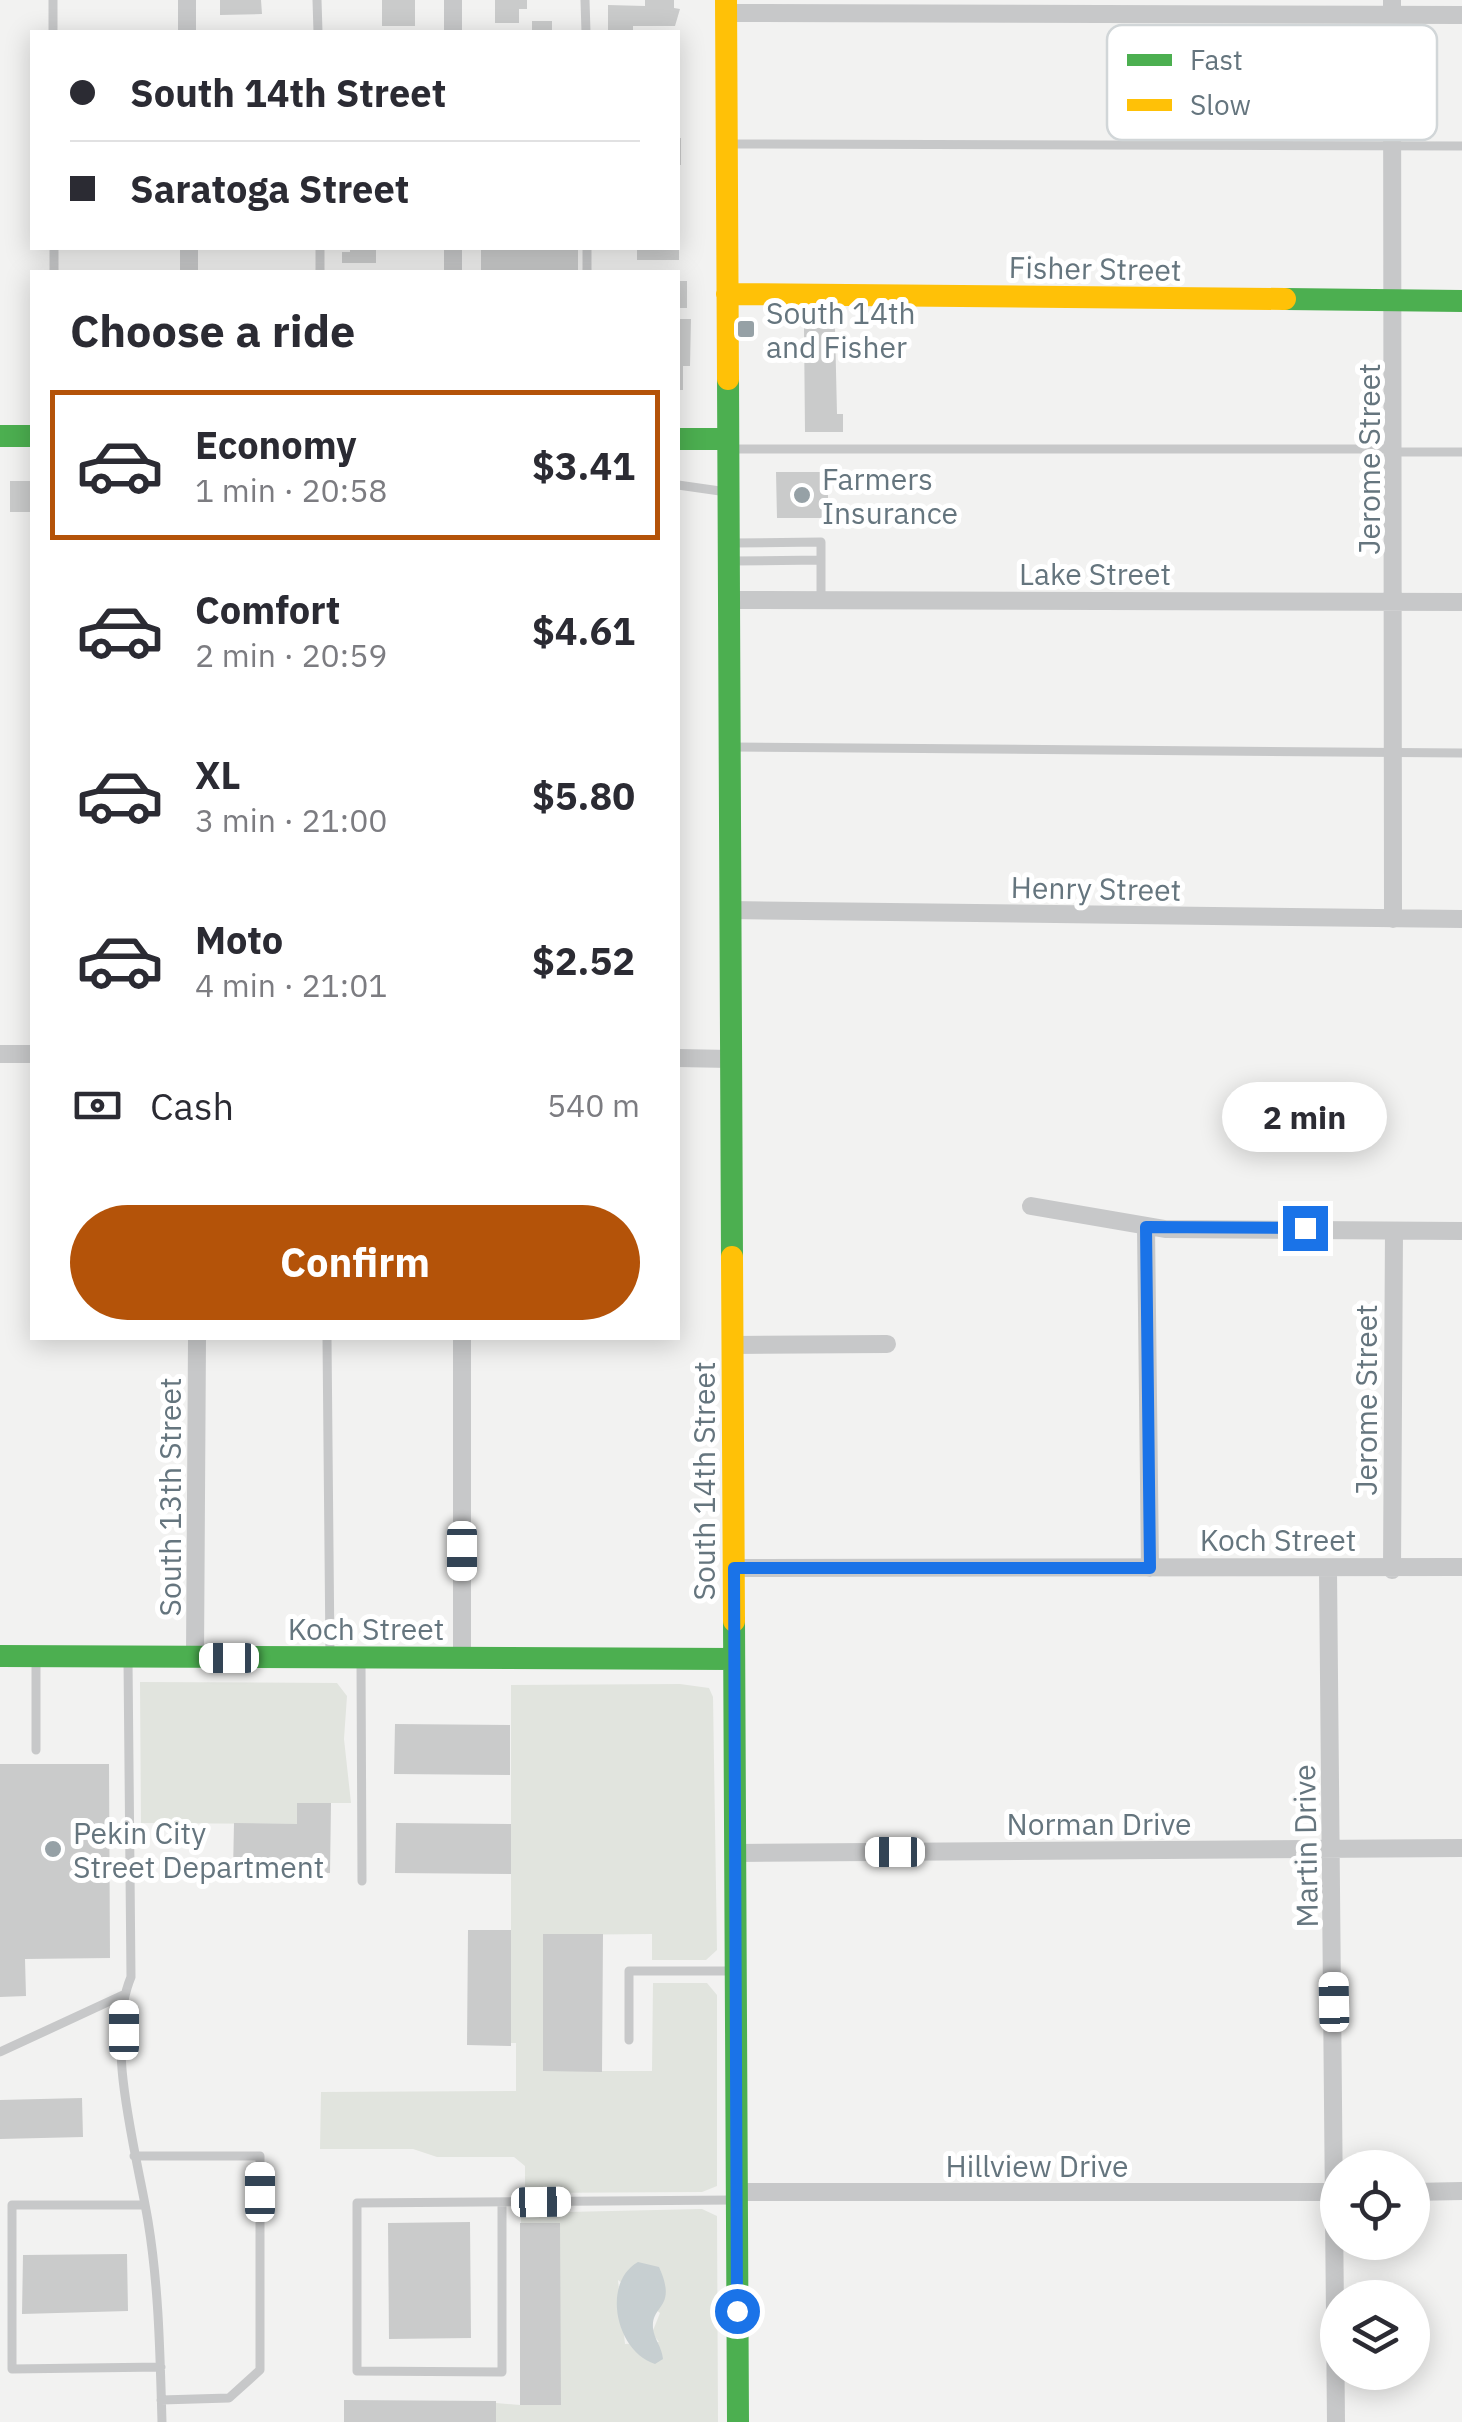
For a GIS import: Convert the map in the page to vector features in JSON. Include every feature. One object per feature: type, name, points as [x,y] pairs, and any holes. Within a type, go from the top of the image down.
[{"type":"main road","name":"South 14th Street","points":[[726,7],[738,2422]]},
{"type":"main road","name":"Fisher Street","points":[[727,294],[1462,301]]},
{"type":"main road","points":[[0,436],[30,436]]},
{"type":"main road","points":[[680,438],[726,444]]},
{"type":"main road","name":"Koch Street","points":[[0,1656],[732,1659]]},
{"type":"street","points":[[187,0],[188,30]]},
{"type":"street","points":[[453,0],[453,30]]},
{"type":"street","points":[[726,7],[1392,8],[1462,16]]},
{"type":"street","name":"Jerome Street","points":[[1393,140],[1396,450],[1393,919]]},
{"type":"street","name":"Lake Street","points":[[728,600],[1462,602]]},
{"type":"street","name":"Henry Street","points":[[730,910],[1462,919]]},
{"type":"street","points":[[0,1054],[30,1054]]},
{"type":"street","points":[[680,1058],[730,1058]]},
{"type":"street","points":[[1030,1206],[1146,1227],[1462,1231]]},
{"type":"street","points":[[1146,1227],[1150,1568]]},
{"type":"street","name":"Jerome Street","points":[[1392,1570],[1394,1231]]},
{"type":"street","name":"South 13th Street","points":[[196,1657],[197,1340]]},
{"type":"street","points":[[462,1340],[462,1658]]},
{"type":"street","points":[[732,1345],[886,1344]]},
{"type":"street","name":"Koch Street","points":[[734,1568],[1462,1567]]},
{"type":"street","name":"Martin Drive","points":[[1328,1570],[1336,2150]]},
{"type":"street","name":"Norman Drive","points":[[736,1853],[1462,1848]]},
{"type":"street","points":[[1430,2192],[1462,2191]]},
{"type":"street","name":"Hillview Drive","points":[[736,2196],[1320,2192]]},
{"type":"street","name":"Martin Drive","points":[[1336,2422],[1337,2260]]},
{"type":"lane","points":[[53,0],[53,30]]},
{"type":"lane","points":[[317,0],[318,30]]},
{"type":"lane","points":[[585,0],[586,30]]},
{"type":"lane","points":[[726,144],[1462,146]]},
{"type":"lane","points":[[726,444],[1462,452]]},
{"type":"lane","points":[[680,484],[727,492]]},
{"type":"lane","points":[[728,552],[821,542],[821,600]]},
{"type":"lane","points":[[728,552],[821,560]]},
{"type":"lane","points":[[729,747],[1462,754]]},
{"type":"lane","points":[[327,1340],[330,1658]]},
{"type":"lane","points":[[36,1656],[36,1750]]},
{"type":"lane","points":[[128,1657],[131,1977],[124,1995],[124,2064],[134,2156],[145,2205],[161,2367],[162,2422]]},
{"type":"lane","points":[[361,1658],[362,1881]]},
{"type":"lane","points":[[630,2040],[629,1972],[736,1972]]},
{"type":"lane","points":[[0,2052],[124,1995]]},
{"type":"lane","points":[[134,2156],[260,2156],[260,2370],[229,2398],[161,2400]]},
{"type":"lane","points":[[502,2202],[502,2372],[357,2371],[357,2203],[736,2196]]},
{"type":"lane","points":[[145,2205],[12,2206],[12,2369],[161,2367]]},
{"type":"shaded area","points":[[140,1682],[337,1683],[347,1696],[344,1739],[351,1803],[298,1803],[297,1824],[141,1823]]},
{"type":"shaded area","points":[[680,1684],[709,1688],[713,1697],[717,1950],[706,1960],[652,1960],[652,1934],[544,1935],[543,2071],[652,2071],[653,1983],[707,1983],[717,1995],[717,2186],[702,2192],[525,2193],[525,2166],[514,2157],[437,2157],[413,2149],[320,2149],[321,2092],[516,2091],[516,2043],[511,2043],[511,1685]]},
{"type":"shaded area","points":[[702,2209],[717,2216],[718,2422],[496,2422],[496,2403],[520,2405],[521,2213]],"holes":[[[618,2280],[660,2313],[652,2333],[659,2342],[625,2344]]]},
{"type":"shaded area","points":[[638,2262],[659,2267],[666,2291],[653,2320],[663,2359],[655,2364],[631,2346],[618,2316],[620,2285]]},
{"type":"building","points":[[220,0],[261,0],[262,14],[220,15]]},
{"type":"building","points":[[382,0],[415,0],[415,26],[382,26]]},
{"type":"building","points":[[495,0],[527,0],[527,9],[519,9],[519,23],[495,23]]},
{"type":"building","points":[[645,0],[674,0],[674,8],[680,9],[675,26],[608,30],[608,5],[645,6]]},
{"type":"building","points":[[532,21],[552,21],[552,30],[532,30]]},
{"type":"building","points":[[376,250],[376,263],[342,263],[342,252]]},
{"type":"building","points":[[481,250],[578,250],[578,270],[481,270]]},
{"type":"building","points":[[637,250],[679,250],[679,260],[637,260]]},
{"type":"building","points":[[680,281],[687,281],[687,308],[680,308]]},
{"type":"building","points":[[680,319],[691,319],[690,366],[683,366],[683,390]]},
{"type":"building","points":[[804,328],[835,328],[837,414],[843,414],[843,432],[805,432]]},
{"type":"building","points":[[776,472],[828,472],[828,518],[777,518]]},
{"type":"building","points":[[10,481],[30,481],[30,512],[10,512]]},
{"type":"building","points":[[395,1724],[510,1725],[510,1775],[394,1774]]},
{"type":"building","points":[[0,1764],[109,1764],[110,1958],[25,1959],[26,1996],[0,1997]]},
{"type":"building","points":[[297,1803],[331,1803],[330,1873],[233,1872],[234,1823],[297,1824]]},
{"type":"building","points":[[396,1823],[511,1824],[511,1874],[395,1873]]},
{"type":"building","points":[[468,1930],[511,1930],[511,2046],[467,2045]]},
{"type":"building","points":[[543,1934],[603,1934],[602,2072],[543,2071]]},
{"type":"building","points":[[82,2098],[83,2137],[0,2139],[0,2100]]},
{"type":"building","points":[[470,2222],[471,2338],[389,2339],[388,2223]]},
{"type":"building","points":[[520,2223],[560,2223],[561,2405],[520,2405]]},
{"type":"building","points":[[127,2254],[128,2311],[22,2314],[23,2255]]},
{"type":"building","points":[[344,2400],[496,2401],[496,2422],[344,2422]]},
{"type":"traffic: fast","points":[[1285,299],[1462,301]]},
{"type":"traffic: fast","points":[[728,379],[732,1257]]},
{"type":"traffic: fast","points":[[0,436],[30,436]]},
{"type":"traffic: fast","points":[[680,439],[726,439]]},
{"type":"traffic: fast","points":[[734,1621],[738,2422]]},
{"type":"traffic: fast","points":[[0,1656],[733,1659]]},
{"type":"traffic: slow","points":[[726,0],[728,379]]},
{"type":"traffic: slow","points":[[727,294],[1285,299]]},
{"type":"traffic: slow","points":[[732,1257],[734,1621]]},
{"type":"place","name":"South 14th and Fisher","points":[[746,329]]},
{"type":"place","name":"Farmers Insurance","points":[[802,495]]},
{"type":"place","name":"Pekin City Street Department","points":[[53,1849]]},
{"type":"route","points":[[737,2311],[734,1568],[1150,1568],[1146,1227],[1305,1228]]}]
